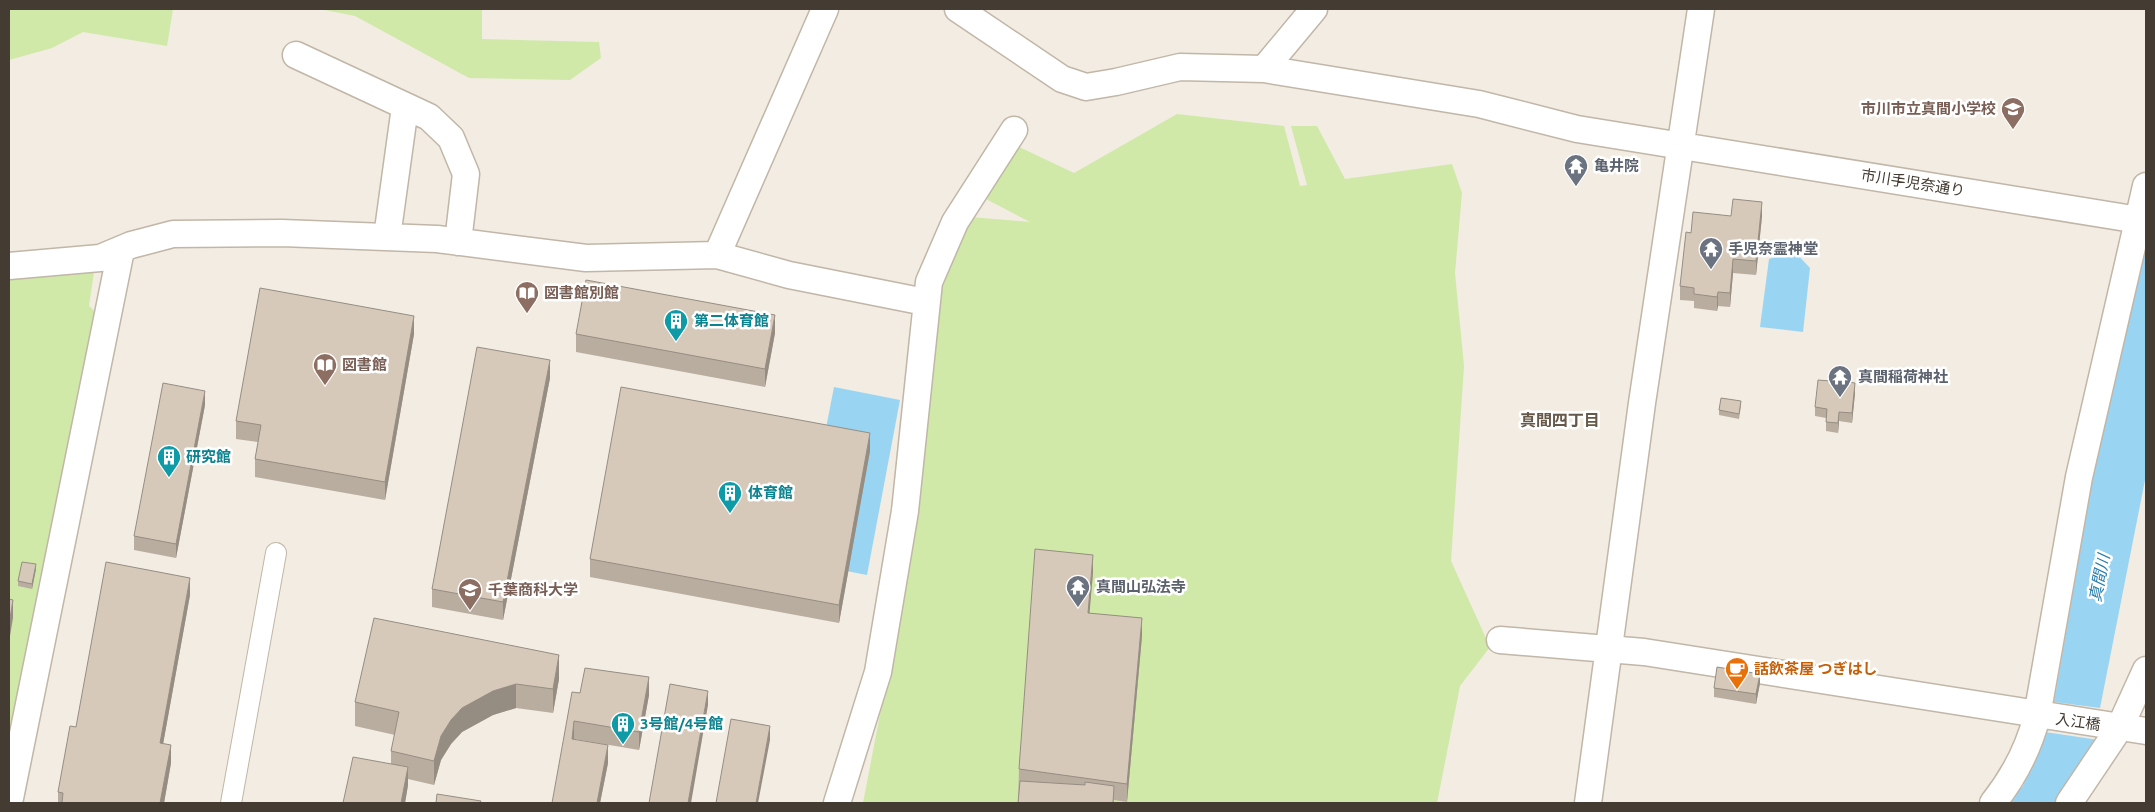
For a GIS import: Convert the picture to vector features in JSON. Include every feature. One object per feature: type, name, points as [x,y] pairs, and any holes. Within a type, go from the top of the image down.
[{"type":"street","points":[[717,255],[826,9]]},
{"type":"street","name":"市川手児奈通り","points":[[958,9],[1062,79],[1086,87],[1180,66],[1264,69],[1479,104],[1577,129],[1680,144],[2143,221]]},
{"type":"street","points":[[1264,69],[1314,9]]},
{"type":"street","points":[[1588,803],[1642,403],[1701,9]]},
{"type":"street","points":[[296,54],[429,117],[451,138],[466,174],[458,242]]},
{"type":"street","points":[[387,237],[406,106]]},
{"type":"street","points":[[837,803],[878,672],[905,511],[925,302],[929,282],[955,222],[1014,130]]},
{"type":"street","points":[[1993,803],[2006,787],[2032,734],[2037,716],[2079,477],[2143,221],[2146,186]]},
{"type":"street","points":[[9,266],[100,258],[131,245],[173,234],[282,233],[387,237],[458,242],[586,258],[717,255],[789,275],[925,302]]},
{"type":"street","points":[[9,803],[122,250]]},
{"type":"street","points":[[231,803],[276,553]]},
{"type":"street","name":"入江橋","points":[[1500,640],[1654,654],[2146,732]]},
{"type":"street","points":[[2069,803],[2120,727],[2146,670]]},
{"type":"green space","points":[[9,9],[173,9],[167,46],[83,32],[52,48],[9,60]]},
{"type":"green space","points":[[320,9],[482,9],[482,39],[599,42],[601,58],[570,80],[469,78],[355,16]]},
{"type":"green space","points":[[1177,114],[1284,126],[1300,186],[1307,185],[1291,126],[1317,126],[1345,179],[1452,164],[1462,193],[1455,273],[1464,366],[1451,561],[1490,647],[1460,686],[1437,803],[863,803],[910,558],[934,314],[959,216],[1030,222],[984,198],[1015,145],[1074,173]]},
{"type":"green space","points":[[94,272],[89,306],[99,315],[9,785],[9,277]]},
{"type":"water","name":"真間川","points":[[2135,235],[2146,238],[2146,475],[2100,708],[2054,702]]},
{"type":"water","points":[[1794,251],[1810,268],[1803,332],[1760,327],[1769,259]]},
{"type":"water","points":[[834,387],[900,400],[867,575],[800,562]]},
{"type":"water","points":[[2045,732],[2099,740],[2055,803],[2007,803],[2023,786]]},
{"type":"building","name":"手児奈霊神堂","points":[[1733,199],[1762,202],[1756,261],[1733,259],[1730,293],[1718,292],[1717,297],[1694,294],[1694,288],[1680,286],[1686,232],[1691,233],[1693,212],[1731,216]]},
{"type":"building","name":"第二体育館","points":[[586,280],[775,315],[765,369],[576,334]]},
{"type":"building","name":"図書館","points":[[260,288],[414,316],[385,482],[255,459],[261,425],[236,421]]},
{"type":"building","points":[[477,347],[550,360],[503,602],[432,589]]},
{"type":"building","points":[[1831,374],[1849,377],[1848,382],[1855,383],[1852,413],[1839,412],[1838,423],[1826,422],[1827,409],[1815,407],[1818,380],[1830,381]]},
{"type":"building","name":"研究館","points":[[163,383],[205,391],[176,544],[134,536]]},
{"type":"building","name":"体育館","points":[[621,387],[870,433],[839,605],[590,559]]},
{"type":"building","points":[[1721,398],[1741,401],[1739,414],[1719,410]]},
{"type":"building","points":[[1035,549],[1093,555],[1088,613],[1142,618],[1127,784],[1019,769]]},
{"type":"building","points":[[22,562],[36,564],[32,584],[18,581]]},
{"type":"building","points":[[106,562],[190,578],[160,743],[171,745],[160,803],[62,803],[63,793],[58,792],[70,726],[76,727]]},
{"type":"building","points":[[9,599],[13,600],[9,624]]},
{"type":"building","points":[[374,618],[559,655],[553,689],[516,684],[493,691],[462,708],[451,720],[441,736],[434,761],[391,751],[399,712],[355,702]]},
{"type":"building","points":[[1717,667],[1760,674],[1756,694],[1714,688]]},
{"type":"building","name":"3号館/4号館","points":[[585,668],[649,677],[639,732],[574,721],[572,739],[608,745],[597,803],[552,803],[572,692],[580,693]]},
{"type":"building","points":[[670,684],[708,691],[688,803],[649,803]]},
{"type":"building","points":[[731,719],[770,726],[756,803],[716,803]]},
{"type":"building","points":[[353,757],[408,767],[401,803],[343,803]]},
{"type":"building","points":[[1020,781],[1085,785],[1085,782],[1114,786],[1113,803],[1018,803]]},
{"type":"building","points":[[437,794],[481,801],[480,803],[436,803]]},
{"type":"place","name":"市川市立真間小学校","points":[[2013,130]]},
{"type":"place","name":"亀井院","points":[[1576,187]]},
{"type":"place","name":"手児奈霊神堂","points":[[1711,270]]},
{"type":"place","name":"図書館別館","points":[[527,314]]},
{"type":"place","name":"第二体育館","points":[[676,342]]},
{"type":"place","name":"図書館","points":[[325,386]]},
{"type":"place","name":"真間稲荷神社","points":[[1840,398]]},
{"type":"place","name":"研究館","points":[[169,478]]},
{"type":"place","name":"体育館","points":[[730,514]]},
{"type":"place","name":"真間山弘法寺","points":[[1078,608]]},
{"type":"place","name":"千葉商科大学","points":[[470,611]]},
{"type":"place","name":"話飲茶屋 つぎはし","points":[[1737,690]]},
{"type":"place","name":"3号館/4号館","points":[[623,745]]},
{"type":"district","name":"真間四丁目","points":[[1560,420]]}]
